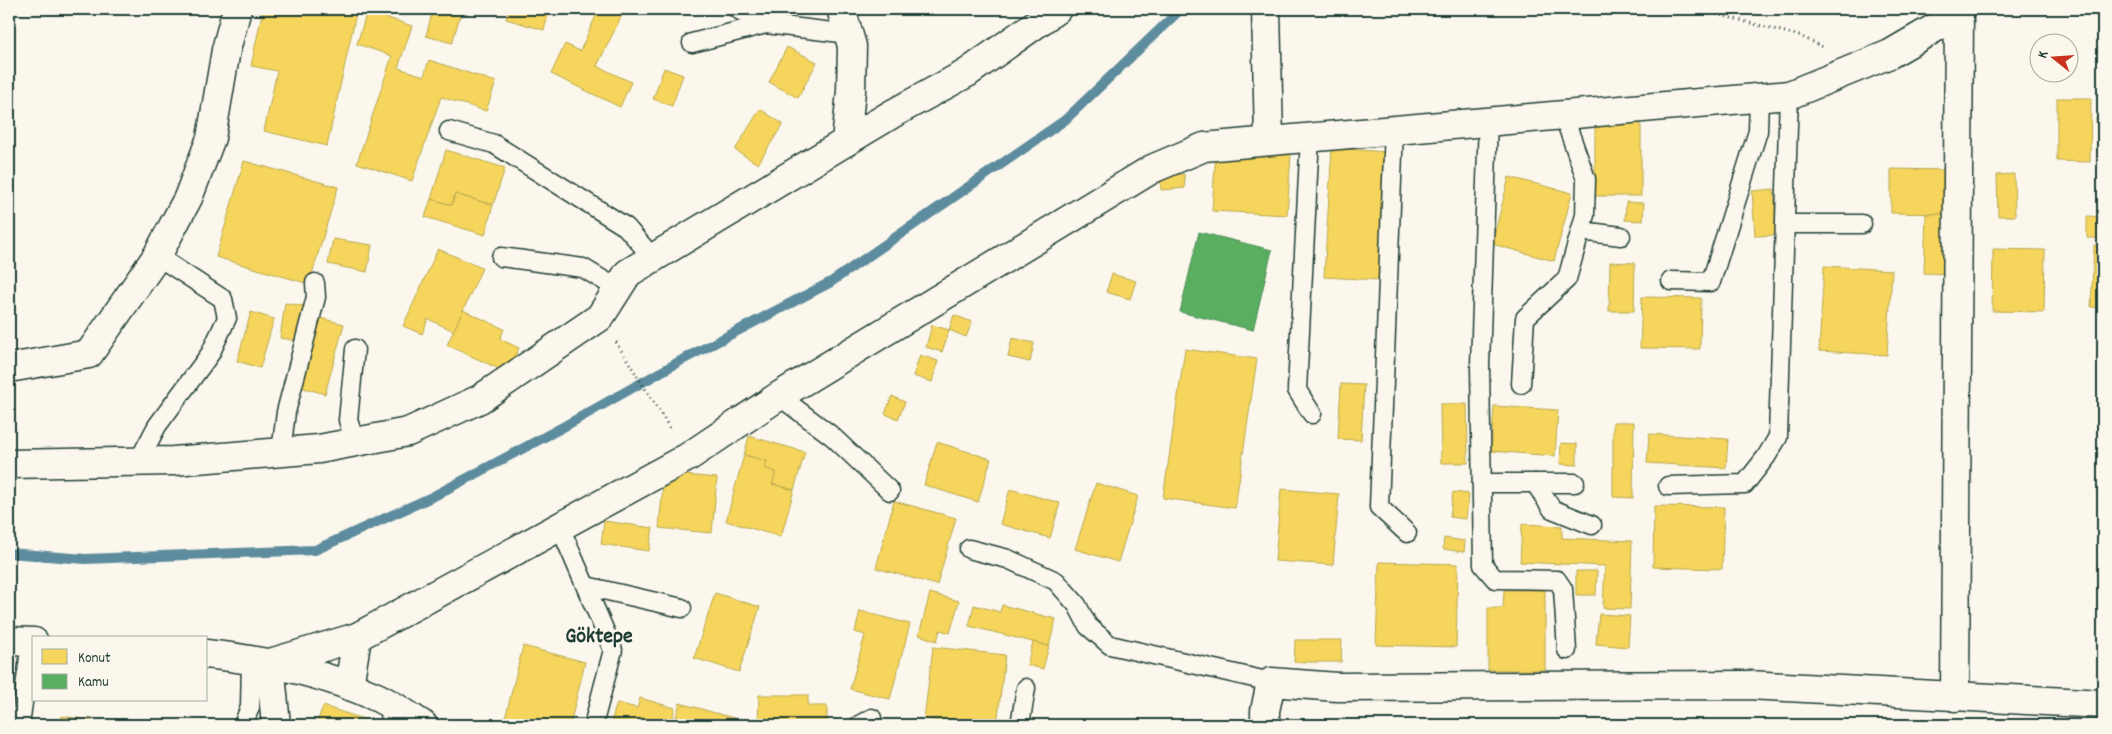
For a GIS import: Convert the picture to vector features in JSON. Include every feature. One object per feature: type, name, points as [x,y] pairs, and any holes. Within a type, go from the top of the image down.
[{"type":"street","points":[[9,368],[89,354],[156,256],[188,198],[211,138],[226,50],[237,9]]},
{"type":"street","points":[[841,9],[852,46],[852,91],[846,142]]},
{"type":"street","points":[[9,464],[173,461],[318,449],[408,432],[480,399],[600,316],[628,273],[846,142],[967,73],[1057,9]]},
{"type":"street","points":[[1266,9],[1269,140]]},
{"type":"street","points":[[260,662],[357,637],[560,527],[688,457],[779,396],[1152,169],[1204,147],[1488,120],[1789,95],[1890,54],[1940,25],[1958,9]]},
{"type":"street","points":[[1956,697],[1958,9]]},
{"type":"street","points":[[349,686],[357,637]]},
{"type":"street","points":[[208,654],[260,662],[330,678],[375,696],[391,716],[423,725]]},
{"type":"street","points":[[260,662],[276,725]]},
{"type":"street","points":[[1266,725],[1265,711],[1271,682],[1337,687],[1748,684],[2103,704]]},
{"type":"lane","points":[[737,9],[766,24],[849,34]]},
{"type":"lane","points":[[692,43],[766,24]]},
{"type":"lane","points":[[1668,486],[1745,484],[1766,457],[1778,437],[1789,95]]},
{"type":"lane","points":[[1671,281],[1711,282],[1758,131],[1759,97]]},
{"type":"lane","points":[[1520,384],[1525,318],[1567,279],[1585,215],[1586,179],[1563,114]]},
{"type":"lane","points":[[1488,120],[1480,366],[1483,565],[1495,579],[1557,580],[1563,589],[1566,650]]},
{"type":"lane","points":[[1394,129],[1379,507],[1407,532]]},
{"type":"lane","points":[[449,131],[494,144],[626,226],[653,258]]},
{"type":"lane","points":[[1310,136],[1297,390],[1312,414]]},
{"type":"lane","points":[[1785,224],[1862,224]]},
{"type":"lane","points":[[1580,232],[1621,236]]},
{"type":"lane","points":[[138,462],[157,426],[210,354],[227,318],[223,299],[156,256]]},
{"type":"lane","points":[[501,257],[583,268],[618,289]]},
{"type":"lane","points":[[281,452],[286,412],[316,296],[315,283]]},
{"type":"lane","points":[[355,349],[348,420],[355,442]]},
{"type":"lane","points":[[779,396],[832,436],[890,491]]},
{"type":"lane","points":[[1482,483],[1575,483]]},
{"type":"lane","points":[[1534,484],[1552,510],[1592,525]]},
{"type":"lane","points":[[560,527],[613,650],[595,718]]},
{"type":"lane","points":[[969,550],[1008,559],[1056,580],[1077,605],[1088,626],[1110,645],[1271,682]]},
{"type":"lane","points":[[586,586],[682,608]]},
{"type":"lane","points":[[20,725],[24,641]]},
{"type":"lane","points":[[243,725],[250,707],[260,662]]},
{"type":"lane","points":[[1020,725],[1026,688]]},
{"type":"path","points":[[1697,9],[1800,36],[1828,49],[1840,74]]},
{"type":"path","points":[[600,316],[688,457]]},
{"type":"building: Konut","points":[[263,9],[357,9],[327,146],[264,131],[277,71],[251,66]]},
{"type":"building: Konut","points":[[433,9],[462,9],[452,43],[426,36]]},
{"type":"building: Konut","points":[[509,9],[550,9],[544,30],[506,19]]},
{"type":"building: Konut","points":[[599,9],[625,9],[597,66],[631,82],[620,107],[551,74],[565,44],[580,51]]},
{"type":"building: Konut","points":[[367,11],[412,26],[398,68],[424,76],[429,60],[496,82],[486,111],[441,97],[412,181],[357,163],[392,56],[357,44]]},
{"type":"building: Konut","points":[[787,47],[817,62],[798,98],[769,82]]},
{"type":"building: Konut","points":[[664,68],[683,75],[672,106],[653,99]]},
{"type":"building: Konut","points":[[2057,98],[2091,98],[2090,162],[2057,161]]},
{"type":"building: Konut","points":[[760,109],[783,124],[758,164],[735,150]]},
{"type":"building: Konut","points":[[2103,117],[2103,150],[2098,151],[2096,118]]},
{"type":"building: Konut","points":[[1595,121],[1641,121],[1641,196],[1595,196]]},
{"type":"building: Konut","points":[[1332,148],[1387,152],[1379,280],[1324,277]]},
{"type":"building: Konut","points":[[446,150],[505,168],[493,205],[455,194],[452,205],[431,199]]},
{"type":"building: Konut","points":[[1216,150],[1291,154],[1287,215],[1212,211]]},
{"type":"building: Konut","points":[[244,161],[338,187],[309,284],[216,257]]},
{"type":"building: Konut","points":[[1891,169],[1947,170],[1947,214],[1891,213]]},
{"type":"building: Konut","points":[[1184,174],[1185,188],[1161,190],[1160,176]]},
{"type":"building: Konut","points":[[2014,174],[2015,216],[1998,216],[1997,175]]},
{"type":"building: Konut","points":[[1509,177],[1572,193],[1554,261],[1492,244]]},
{"type":"building: Konut","points":[[1774,189],[1776,235],[1755,236],[1752,191]]},
{"type":"building: Konut","points":[[455,194],[493,205],[485,235],[425,217],[431,199],[452,205]]},
{"type":"building: Konut","points":[[1626,202],[1644,203],[1643,221],[1625,220]]},
{"type":"building: Konut","points":[[1926,214],[1951,214],[1950,274],[1924,273]]},
{"type":"building: Konut","points":[[2087,216],[2103,217],[2103,238],[2087,238]]},
{"type":"building: Konut","points":[[333,239],[372,245],[367,272],[328,264]]},
{"type":"building: Konut","points":[[2094,245],[2103,245],[2103,308],[2091,307]]},
{"type":"building: Konut","points":[[438,249],[482,268],[454,331],[428,319],[422,334],[403,326]]},
{"type":"building: Konut","points":[[1993,249],[2045,250],[2044,312],[1992,311]]},
{"type":"building: Konut","points":[[1610,262],[1635,263],[1634,311],[1609,311]]},
{"type":"building: Konut","points":[[1824,266],[1892,270],[1887,355],[1819,351]]},
{"type":"building: Konut","points":[[1112,274],[1136,281],[1130,299],[1106,292]]},
{"type":"building: Konut","points":[[1642,297],[1701,298],[1700,349],[1640,348]]},
{"type":"building: Konut","points":[[285,303],[305,306],[300,341],[280,338]]},
{"type":"building: Konut","points":[[463,310],[504,329],[500,339],[519,348],[508,373],[447,345]]},
{"type":"building: Konut","points":[[251,312],[274,319],[260,368],[237,361]]},
{"type":"building: Konut","points":[[954,315],[972,322],[966,337],[949,330]]},
{"type":"building: Konut","points":[[316,317],[344,324],[325,394],[297,386]]},
{"type":"building: Konut","points":[[932,325],[949,330],[942,352],[926,347]]},
{"type":"building: Konut","points":[[1012,338],[1034,343],[1030,362],[1008,357]]},
{"type":"building: Konut","points":[[1185,349],[1257,359],[1235,508],[1163,498]]},
{"type":"building: Konut","points":[[920,355],[938,361],[932,382],[913,376]]},
{"type":"building: Konut","points":[[1341,384],[1364,385],[1361,440],[1338,439]]},
{"type":"building: Konut","points":[[892,396],[905,402],[898,419],[885,414]]},
{"type":"building: Konut","points":[[1440,404],[1467,404],[1468,463],[1441,463]]},
{"type":"building: Konut","points":[[1494,406],[1558,410],[1555,456],[1491,451]]},
{"type":"building: Konut","points":[[1613,422],[1634,422],[1633,498],[1613,497]]},
{"type":"building: Konut","points":[[1649,434],[1728,439],[1726,468],[1647,463]]},
{"type":"building: Konut","points":[[749,436],[805,452],[794,490],[772,484],[776,472],[764,468],[767,461],[744,455]]},
{"type":"building: Konut","points":[[937,442],[991,459],[978,502],[924,485]]},
{"type":"building: Konut","points":[[1561,443],[1577,444],[1577,465],[1560,464]]},
{"type":"building: Konut","points":[[744,455],[767,461],[764,468],[776,472],[772,484],[794,490],[781,537],[726,521]]},
{"type":"building: Konut","points":[[664,473],[717,478],[712,533],[659,528]]},
{"type":"building: Konut","points":[[1096,483],[1138,496],[1118,562],[1075,549]]},
{"type":"building: Konut","points":[[1010,489],[1060,503],[1050,538],[1000,524]]},
{"type":"building: Konut","points":[[1281,489],[1339,494],[1333,565],[1275,561]]},
{"type":"building: Konut","points":[[1453,492],[1469,494],[1466,519],[1450,517]]},
{"type":"building: Konut","points":[[894,501],[956,518],[937,585],[876,568]]},
{"type":"building: Konut","points":[[1654,506],[1724,507],[1722,569],[1653,567]]},
{"type":"building: Konut","points":[[604,521],[653,528],[649,551],[601,544]]},
{"type":"building: Konut","points":[[1522,524],[1562,526],[1562,538],[1632,541],[1630,609],[1603,608],[1605,566],[1520,562]]},
{"type":"building: Konut","points":[[1444,538],[1465,541],[1464,552],[1443,549]]},
{"type":"building: Konut","points":[[1379,562],[1458,564],[1456,647],[1376,645]]},
{"type":"building: Konut","points":[[1576,571],[1597,571],[1596,595],[1576,595]]},
{"type":"building: Konut","points":[[1504,590],[1545,590],[1545,670],[1488,670],[1488,608],[1503,608]]},
{"type":"building: Konut","points":[[715,593],[760,607],[739,672],[694,658]]},
{"type":"building: Konut","points":[[930,593],[959,601],[950,633],[940,630],[937,641],[919,635]]},
{"type":"building: Konut","points":[[974,605],[1000,612],[1002,605],[1056,619],[1049,646],[969,626]]},
{"type":"building: Konut","points":[[860,611],[910,624],[890,699],[850,689],[865,635],[855,632]]},
{"type":"building: Konut","points":[[1599,614],[1630,616],[1628,647],[1596,644]]},
{"type":"building: Konut","points":[[1295,640],[1342,640],[1341,662],[1294,662]]},
{"type":"building: Konut","points":[[1033,642],[1049,646],[1043,669],[1027,665]]},
{"type":"building: Konut","points":[[523,646],[585,662],[570,725],[529,725],[505,719]]},
{"type":"building: Konut","points":[[933,647],[1005,655],[997,725],[976,725],[924,719]]},
{"type":"building: Konut","points":[[759,695],[808,695],[808,706],[827,706],[827,725],[758,725]]},
{"type":"building: Konut","points":[[640,698],[675,708],[671,725],[610,725],[617,703],[637,708]]},
{"type":"building: Konut","points":[[680,703],[758,725],[682,725],[674,723]]},
{"type":"building: Konut","points":[[323,706],[373,722],[372,725],[316,725]]},
{"type":"building: Konut","points":[[62,716],[93,721],[92,725],[60,725]]},
{"type":"building: Kamu","points":[[1199,232],[1272,250],[1253,330],[1180,312]]},
{"type":"waterway","points":[[9,553],[85,559],[315,550],[434,496],[563,427],[682,360],[831,282],[1065,120],[1181,9]]},
{"type":"district","name":"Göktepe","points":[[599,637]]}]
